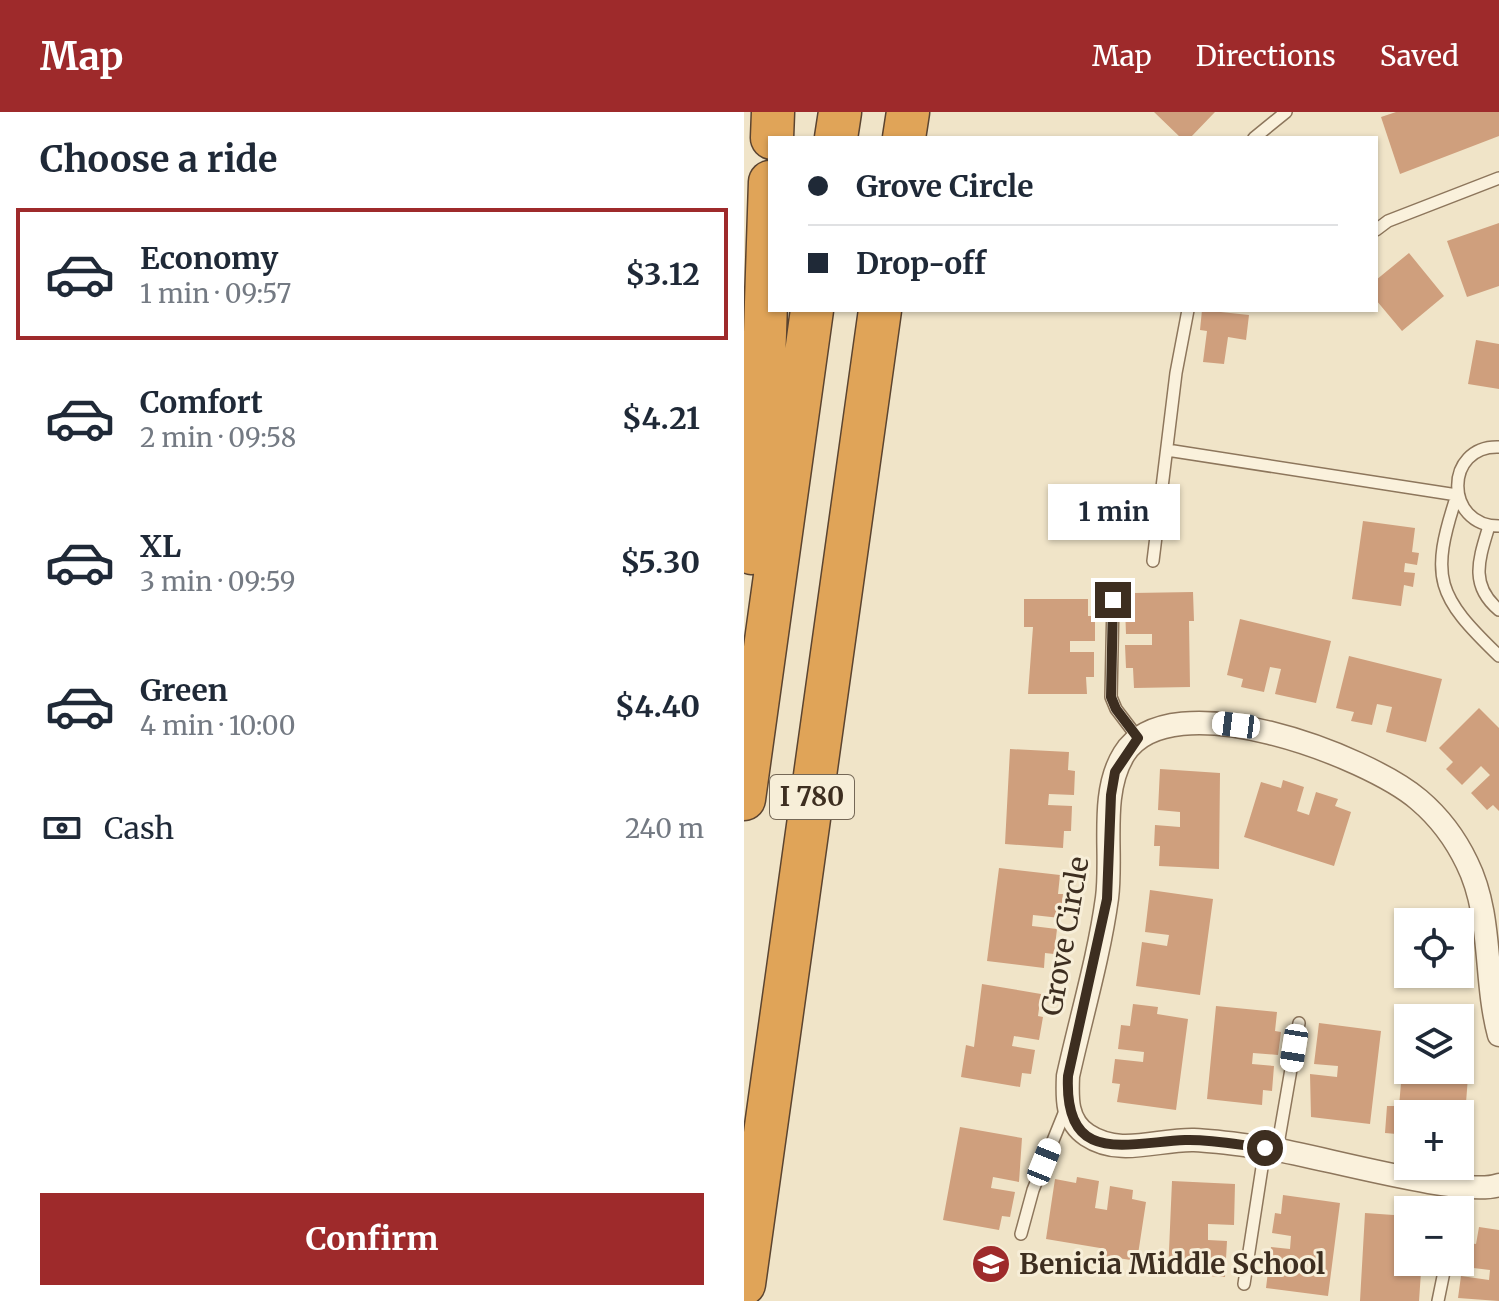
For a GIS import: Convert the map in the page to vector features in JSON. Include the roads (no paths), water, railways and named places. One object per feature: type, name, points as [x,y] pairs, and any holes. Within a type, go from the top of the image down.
[{"type":"highway","points":[[772,136],[773,112]]},
{"type":"highway","points":[[836,136],[840,112]]},
{"type":"highway","points":[[904,136],[908,112]]},
{"type":"highway","points":[[744,647],[758,481],[768,232]]},
{"type":"highway","name":"I 780","points":[[744,799],[812,312]]},
{"type":"highway","name":"I 780","points":[[744,1284],[880,312]]},
{"type":"street","points":[[1138,738],[1188,722],[1236,725],[1339,757],[1396,784],[1419,799],[1438,819],[1468,864],[1478,897],[1499,1035]]},
{"type":"street","name":"Grove Circle","points":[[1067,1105],[1068,1076],[1107,899],[1111,795],[1115,772],[1138,738]]},
{"type":"street","points":[[1067,1105],[1077,1126],[1088,1136],[1117,1146],[1197,1140],[1271,1149],[1447,1196]]},
{"type":"street","points":[[1467,1196],[1499,1185]]},
{"type":"lane","points":[[1256,136],[1286,112]]},
{"type":"lane","points":[[1378,228],[1388,221],[1499,178]]},
{"type":"lane","points":[[1153,561],[1188,312]]},
{"type":"lane","points":[[1499,447],[1480,450],[1460,468],[1457,495],[1446,530],[1442,578],[1449,604],[1499,656]]},
{"type":"lane","points":[[1167,450],[1457,495]]},
{"type":"lane","points":[[1457,495],[1469,516],[1494,526],[1476,568],[1479,587],[1499,610]]},
{"type":"lane","points":[[1113,600],[1111,697],[1116,709],[1138,738]]},
{"type":"lane","points":[[1244,1284],[1299,1023]]},
{"type":"lane","points":[[1021,1234],[1033,1190],[1067,1105]]},
{"type":"lane","points":[[1438,1301],[1443,1276]]},
{"type":"place","name":"Benicia Middle School","points":[[991,1264]]}]
